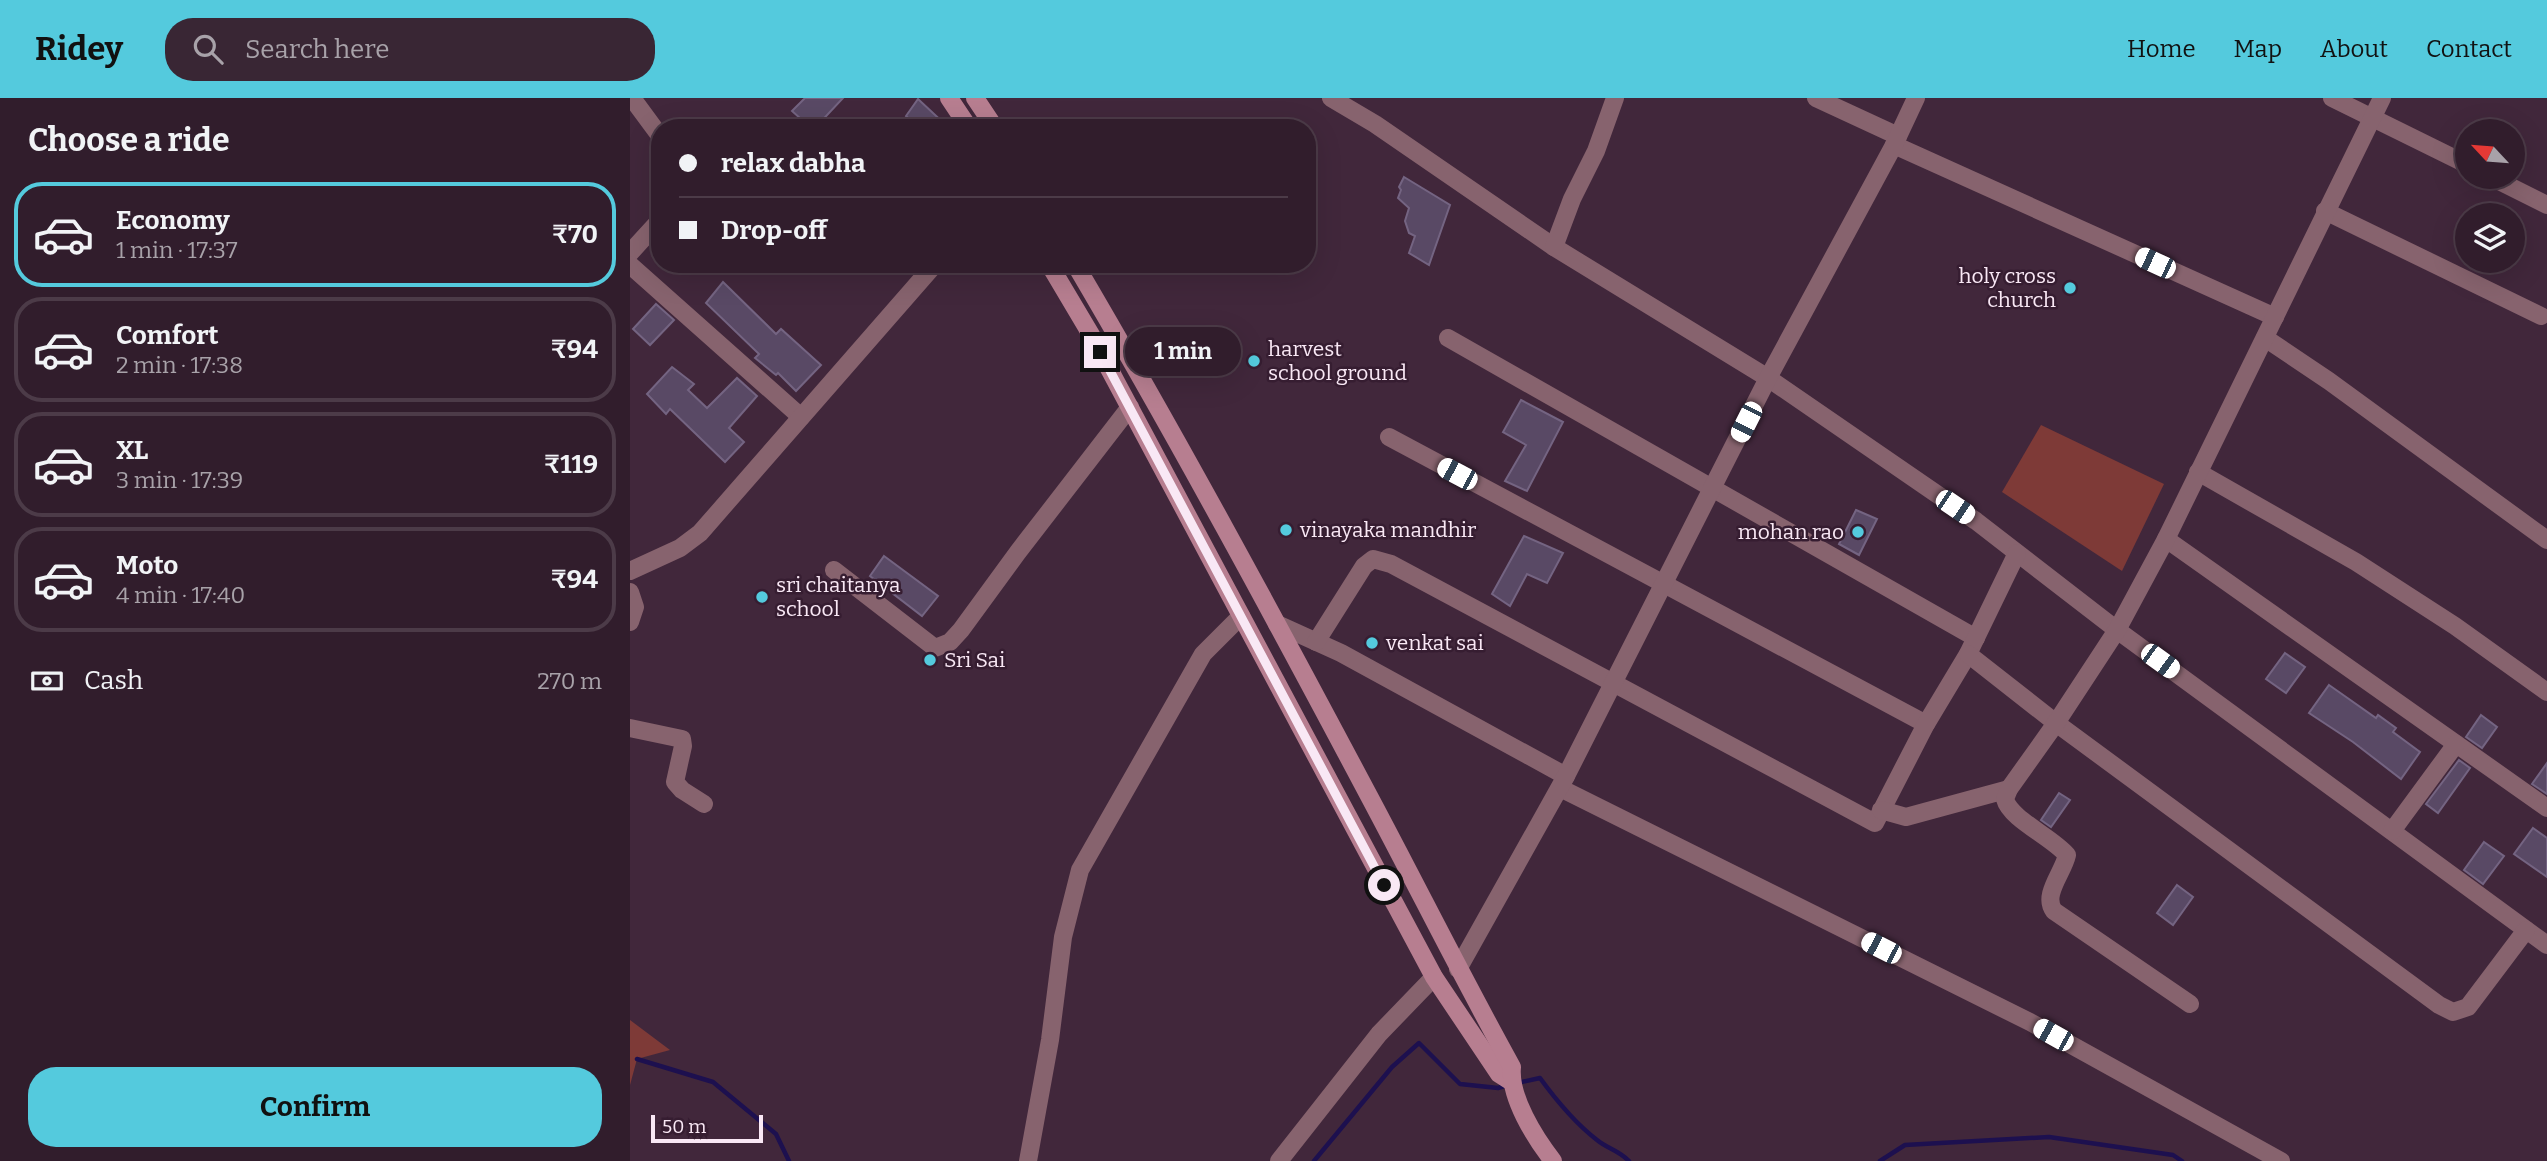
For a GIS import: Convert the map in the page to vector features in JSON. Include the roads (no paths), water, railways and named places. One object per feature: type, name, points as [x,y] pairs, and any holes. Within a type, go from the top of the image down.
[{"type":"street","points":[[632,98],[651,123]]},
{"type":"street","points":[[949,98],[963,119]]},
{"type":"street","points":[[975,98],[989,119]]},
{"type":"street","points":[[1331,98],[1375,124],[1554,247],[1768,378],[1976,521],[2117,630],[2547,945]]},
{"type":"street","points":[[1554,247],[1572,199],[1596,151],[1615,98]]},
{"type":"street","points":[[1816,98],[1896,140],[2275,317]]},
{"type":"street","points":[[1458,969],[1563,782],[1768,378],[1916,98]]},
{"type":"street","points":[[2332,98],[2455,159]]},
{"type":"street","points":[[2190,1004],[2054,911],[2049,896],[2064,869],[2067,855],[2057,844],[2010,810],[2005,799],[2009,789],[2117,630],[2166,539],[2382,98]]},
{"type":"street","points":[[2515,189],[2547,205]]},
{"type":"street","points":[[2325,211],[2541,316]]},
{"type":"street","points":[[630,253],[651,230]]},
{"type":"street","points":[[630,265],[801,417]]},
{"type":"street","points":[[630,571],[680,548],[700,533],[927,273]]},
{"type":"street","points":[[1054,273],[1130,408],[1434,977],[1499,1074],[1510,1080]]},
{"type":"street","points":[[1080,273],[1277,624],[1512,1067],[1510,1080],[1538,1142],[1553,1161]]},
{"type":"street","points":[[1448,338],[1714,487],[1972,646],[2056,723],[2439,1005],[2453,1012],[2468,1007],[2526,930]]},
{"type":"street","points":[[2265,338],[2329,381],[2547,540]]},
{"type":"street","points":[[834,570],[935,648],[950,642],[1130,408]]},
{"type":"street","points":[[1389,437],[1926,724]]},
{"type":"street","points":[[2198,472],[2356,562],[2455,626],[2547,692]]},
{"type":"street","points":[[2166,539],[2547,808]]},
{"type":"street","points":[[1316,642],[1364,566],[1373,559],[1391,564],[1875,823],[1926,724],[1972,646],[2017,553]]},
{"type":"street","points":[[630,592],[635,607],[630,622]]},
{"type":"street","points":[[1028,1161],[1050,1040],[1063,937],[1080,870],[1203,654],[1241,616]]},
{"type":"street","points":[[1277,624],[1341,653],[1563,782],[2030,1022],[2281,1161]]},
{"type":"street","points":[[630,728],[682,739],[676,782],[682,790],[704,804]]},
{"type":"street","points":[[2392,831],[2456,744]]},
{"type":"street","points":[[1881,810],[1906,817],[2009,789]]},
{"type":"street","points":[[1279,1161],[1379,1034],[1434,977]]},
{"type":"waterway","points":[[1314,1161],[1392,1067],[1419,1043],[1460,1084],[1498,1088],[1508,1085]]},
{"type":"waterway","points":[[637,1059],[713,1082],[776,1134],[789,1161]]},
{"type":"waterway","points":[[1517,1083],[1540,1078],[1581,1126],[1629,1161]]},
{"type":"waterway","points":[[1880,1161],[1905,1145],[2049,1137],[2173,1155],[2182,1161]]},
{"type":"place","name":"holy cross church","points":[[2070,288]]},
{"type":"place","name":"harvest school ground","points":[[1254,361]]},
{"type":"place","name":"vinayaka mandhir","points":[[1286,530]]},
{"type":"place","name":"mohan rao","points":[[1858,532]]},
{"type":"place","name":"sri chaitanya school","points":[[762,597]]},
{"type":"place","name":"venkat sai","points":[[1372,643]]},
{"type":"place","name":"Sri Sai","points":[[930,660]]}]
